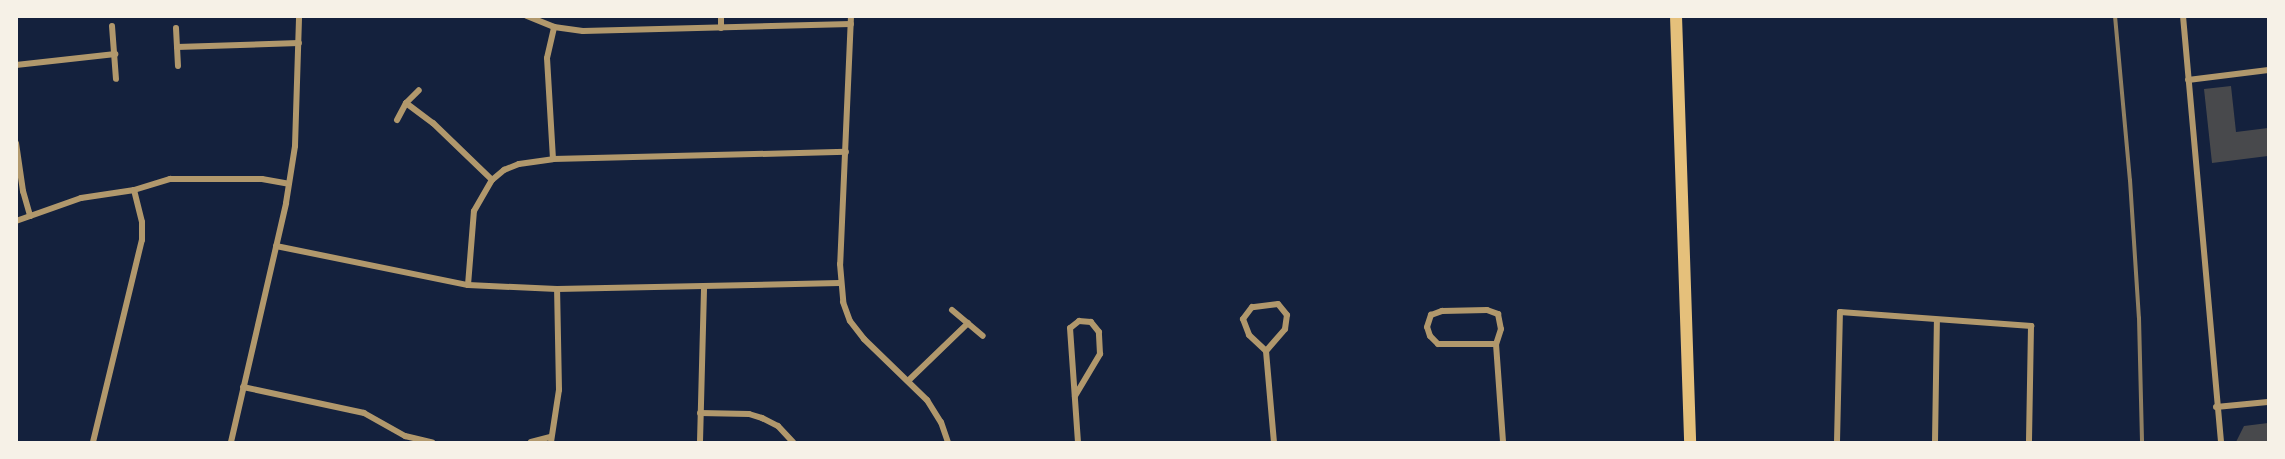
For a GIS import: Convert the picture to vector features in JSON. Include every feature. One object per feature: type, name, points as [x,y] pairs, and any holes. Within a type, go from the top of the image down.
[{"type":"main road","points":[[1676,16],[1690,442]]},
{"type":"street","points":[[231,442],[289,184],[296,136],[299,16]]},
{"type":"street","points":[[527,16],[554,27],[583,31],[721,28],[851,20],[840,283],[843,302],[850,321],[864,339],[909,380],[941,422],[948,442]]},
{"type":"street","points":[[721,16],[721,28]]},
{"type":"street","points":[[2183,16],[2216,407],[2221,442]]},
{"type":"street","points":[[112,26],[116,79]]},
{"type":"street","points":[[553,159],[547,58],[554,27]]},
{"type":"street","points":[[176,28],[177,66]]},
{"type":"street","points":[[177,47],[299,43]]},
{"type":"street","points":[[16,65],[115,54]]},
{"type":"street","points":[[2188,80],[2268,70]]},
{"type":"street","points":[[397,120],[406,103],[419,90]]},
{"type":"street","points":[[406,103],[433,123],[492,180]]},
{"type":"street","points":[[16,143],[23,191],[30,216]]},
{"type":"street","points":[[468,285],[474,211],[492,180],[504,170],[519,164],[553,159],[846,152]]},
{"type":"street","points":[[16,220],[81,198],[134,190],[170,179],[262,179],[289,184]]},
{"type":"street","points":[[93,442],[142,240],[141,222],[134,190]]},
{"type":"street","points":[[276,246],[468,285],[557,289],[840,283]]},
{"type":"street","points":[[700,442],[704,286]]},
{"type":"street","points":[[531,442],[550,440],[558,409],[557,289]]},
{"type":"street","points":[[1266,351],[1285,329],[1287,315],[1278,304],[1252,307],[1244,319],[1249,335],[1266,351],[1274,442]]},
{"type":"street","points":[[952,310],[983,336]]},
{"type":"street","points":[[1496,344],[1438,344],[1430,336],[1427,327],[1431,315],[1442,311],[1487,310],[1497,314],[1501,329],[1496,344],[1503,442]]},
{"type":"street","points":[[1837,442],[1840,312],[1937,321],[2031,326],[2029,442]]},
{"type":"street","points":[[1075,396],[1100,354],[1099,332],[1091,322],[1079,321],[1070,328],[1078,442]]},
{"type":"street","points":[[1935,442],[1937,321]]},
{"type":"street","points":[[909,380],[968,323]]},
{"type":"street","points":[[243,387],[364,414],[405,436],[432,442]]},
{"type":"street","points":[[2216,407],[2268,402]]},
{"type":"street","points":[[700,413],[749,414],[762,418],[778,426],[793,442]]},
{"type":"building","points":[[2231,86],[2236,132],[2268,128],[2268,156],[2212,163],[2204,89]]},
{"type":"building","points":[[2268,423],[2268,442],[2236,442],[2244,426]]},
{"type":"railway","points":[[2115,16],[2130,180],[2139,318],[2142,442]]}]
